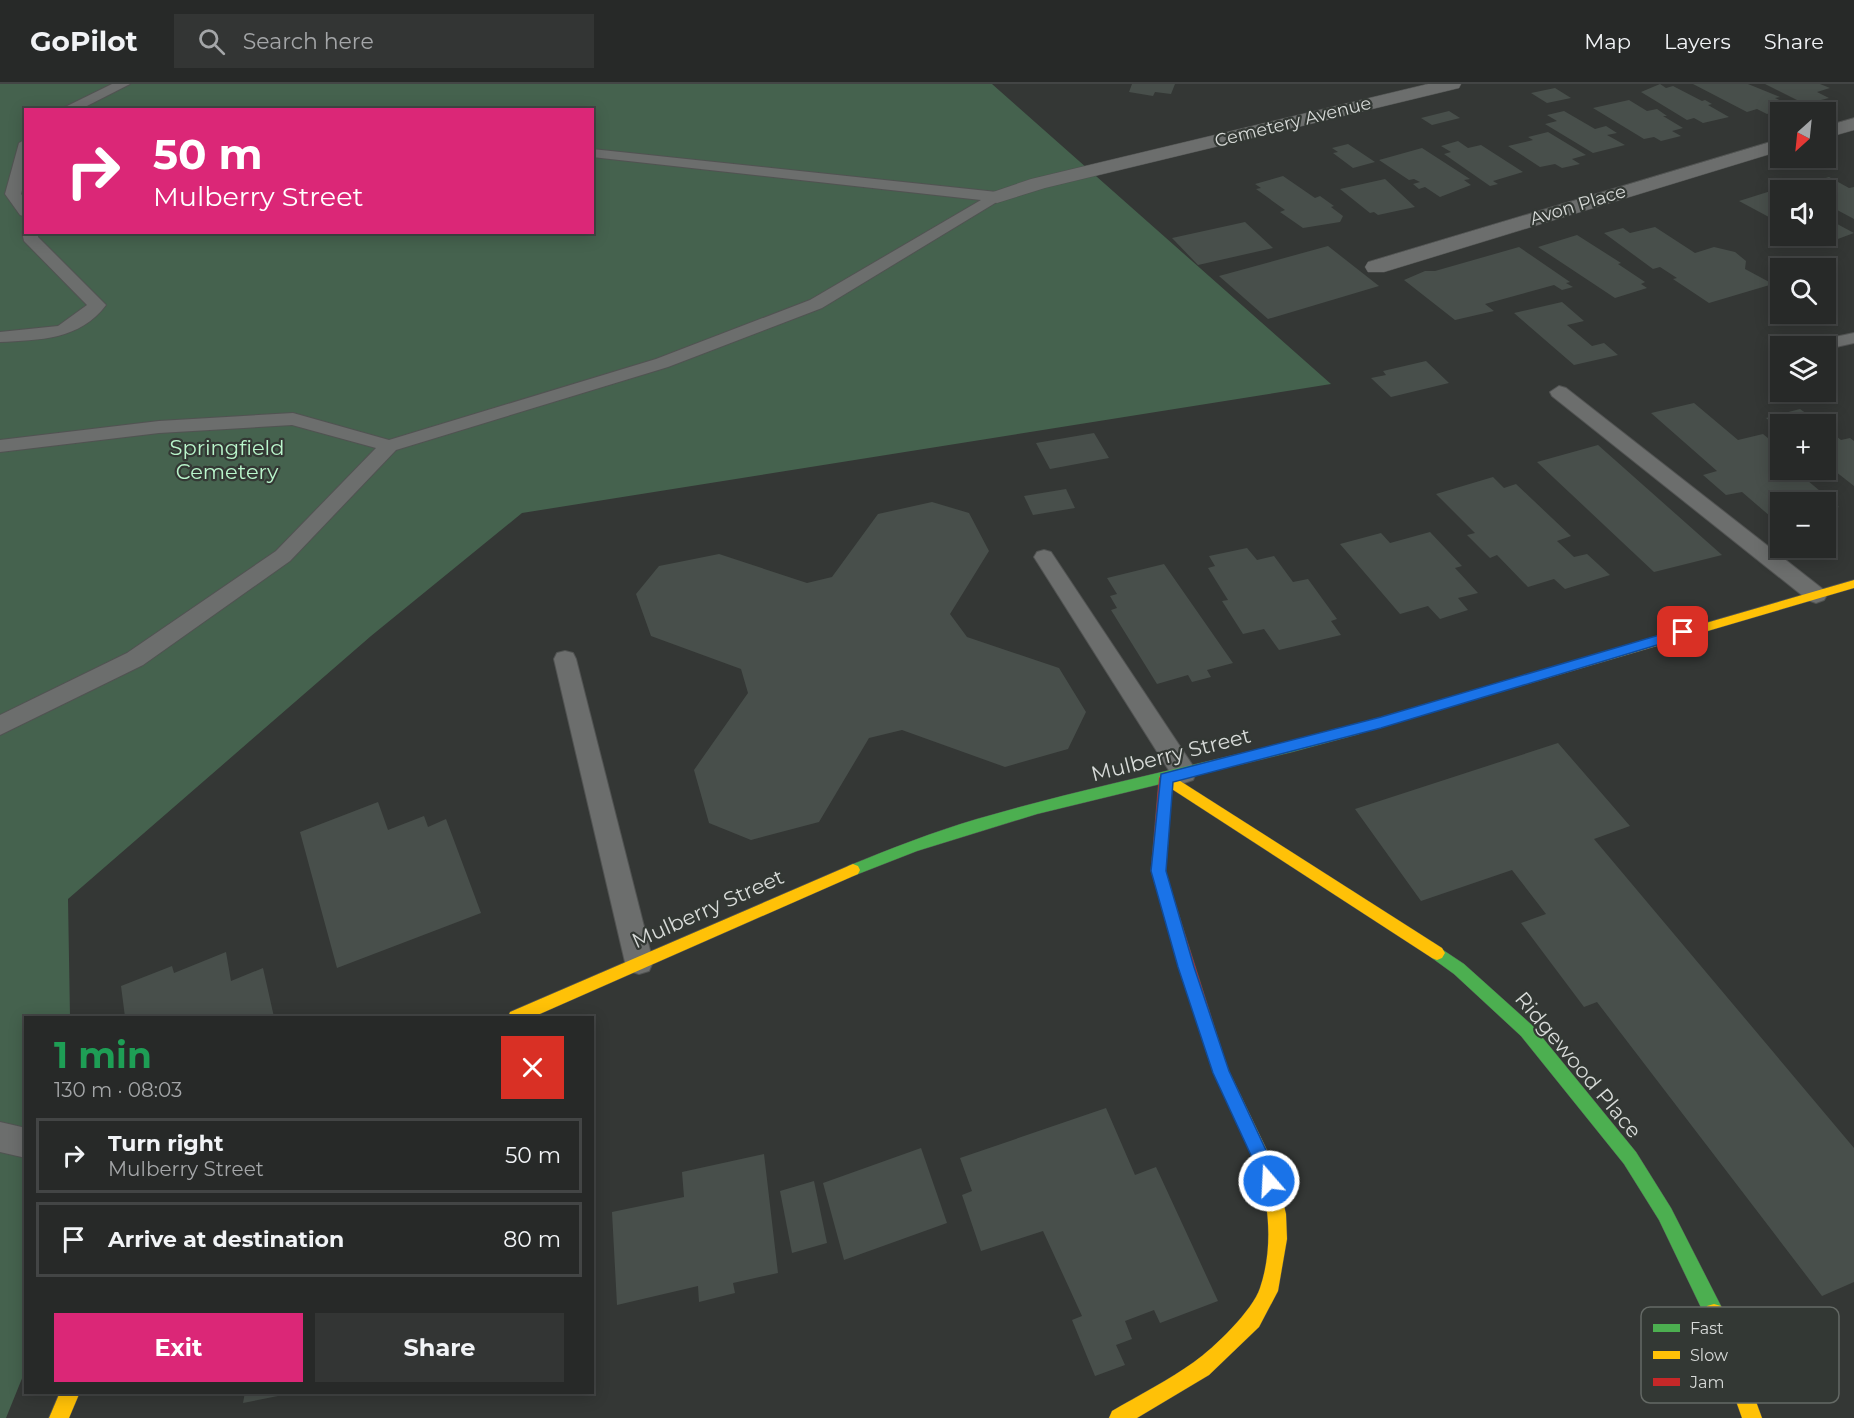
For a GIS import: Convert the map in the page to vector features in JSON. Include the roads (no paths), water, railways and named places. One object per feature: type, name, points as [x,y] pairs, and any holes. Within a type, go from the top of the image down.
[{"type":"street","name":"Cemetery Avenue","points":[[997,197],[1038,183],[1452,84]]},
{"type":"street","points":[[1836,129],[1854,124]]},
{"type":"street","name":"Avon Place","points":[[1376,267],[1770,148]]},
{"type":"street","name":"Mulberry Street","points":[[518,1016],[885,856],[981,823],[1381,723],[1854,584]]},
{"type":"street","points":[[1119,1418],[1202,1368],[1252,1320],[1269,1291],[1278,1239],[1277,1214],[1264,1165],[1221,1073],[1186,967],[1158,871],[1175,776]]},
{"type":"street","name":"Ridgewood Place","points":[[1175,776],[1297,865],[1378,913],[1459,969],[1527,1031],[1630,1158],[1665,1214],[1712,1307]]},
{"type":"street","points":[[59,1418],[69,1394]]},
{"type":"street","name":"Ridgewood Place","points":[[1747,1403],[1752,1418]]},
{"type":"lane","points":[[74,108],[123,84]]},
{"type":"lane","points":[[24,151],[13,194],[24,209]]},
{"type":"lane","points":[[594,153],[997,197]]},
{"type":"lane","points":[[0,726],[135,659],[283,556],[389,446],[662,363],[816,304],[997,197]]},
{"type":"lane","points":[[0,337],[57,333],[81,322],[97,305],[30,238],[30,234]]},
{"type":"lane","points":[[1836,342],[1854,338]]},
{"type":"lane","points":[[1558,392],[1815,595]]},
{"type":"lane","points":[[0,446],[159,427],[293,419],[389,446]]},
{"type":"lane","points":[[1044,557],[1175,776]]},
{"type":"lane","points":[[565,659],[639,962]]},
{"type":"lane","points":[[0,1137],[24,1143]]},
{"type":"park label","name":"Springfield Cemetery","points":[[227,460]]}]
